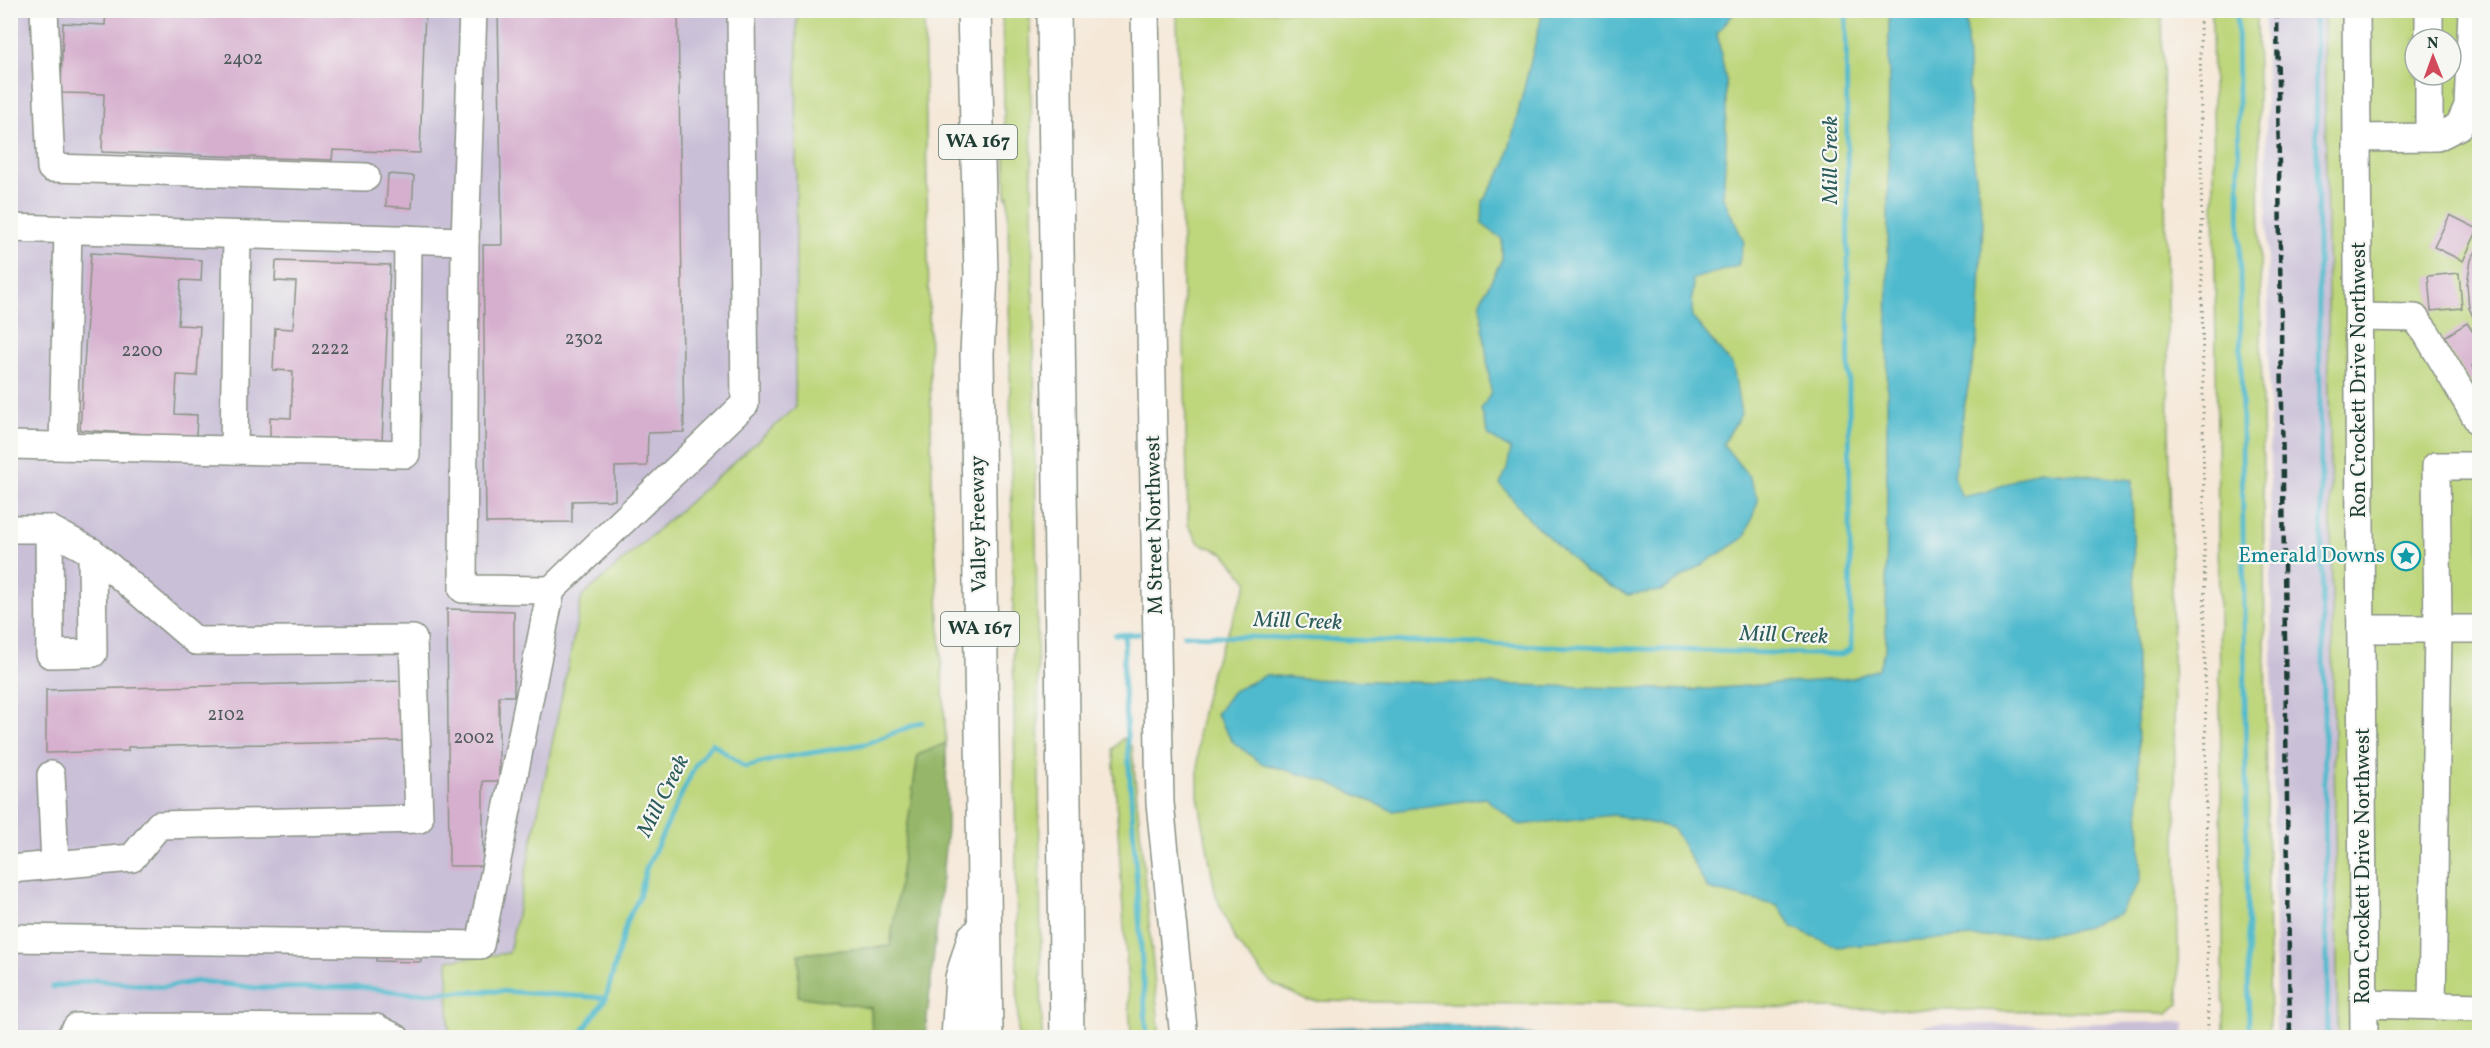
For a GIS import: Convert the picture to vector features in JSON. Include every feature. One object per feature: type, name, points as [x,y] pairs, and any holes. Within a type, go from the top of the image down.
[{"type":"highway","name":"Valley Freeway","points":[[974,10],[981,274],[977,354],[986,1038]]},
{"type":"highway","points":[[1054,10],[1067,1038]]},
{"type":"highway","points":[[1061,502],[1087,1038]]},
{"type":"highway","points":[[958,1038],[962,978],[984,904]]},
{"type":"street","points":[[44,10],[51,168],[366,177]]},
{"type":"street","points":[[473,10],[465,241],[463,589],[551,590]]},
{"type":"street","points":[[10,938],[480,945],[551,590],[745,404],[741,10]]},
{"type":"street","name":"M Street Northwest","points":[[1145,10],[1160,802],[1184,1038]]},
{"type":"street","name":"Ron Crockett Drive Northwest","points":[[2356,10],[2364,1038]]},
{"type":"street","points":[[2429,10],[2429,27]]},
{"type":"street","points":[[2357,138],[2437,137],[2459,126],[2468,105],[2472,10]]},
{"type":"street","points":[[2429,87],[2429,137]]},
{"type":"street","points":[[10,228],[465,241]]},
{"type":"street","points":[[63,446],[68,230]]},
{"type":"street","points":[[234,450],[237,235]]},
{"type":"street","points":[[10,445],[406,454],[408,239]]},
{"type":"street","points":[[2359,317],[2415,318],[2427,334],[2480,424]]},
{"type":"street","points":[[2432,1005],[2438,629],[2436,466],[2480,466]]},
{"type":"street","points":[[10,529],[49,529],[92,552],[196,641],[413,639],[419,819],[159,825],[132,858],[10,869]]},
{"type":"street","points":[[49,529],[50,654],[93,653],[92,552]]},
{"type":"street","points":[[2361,629],[2480,629]]},
{"type":"street","points":[[51,776],[55,865]]},
{"type":"street","points":[[2364,1004],[2480,1006]]},
{"type":"street","points":[[69,1038],[77,1027],[113,1027],[376,1028],[396,1038]]},
{"type":"path","points":[[2200,10],[2208,1038]]},
{"type":"shaded area","points":[[10,11],[797,11],[795,408],[582,597],[509,954],[449,1037],[11,1037]]},
{"type":"shaded area","points":[[2265,11],[2324,11],[2338,1037],[2276,1037]]},
{"type":"shaded area","points":[[2185,1022],[2184,1037],[1902,1037],[1926,1025]]},
{"type":"green space","points":[[797,11],[924,11],[932,486],[946,743],[918,755],[891,946],[800,954],[798,995],[871,1008],[872,1037],[449,1037],[448,960],[509,953],[582,597],[795,408]]},
{"type":"green space","points":[[1002,11],[1030,11],[1042,1038],[1018,1037],[1008,194],[1006,198]]},
{"type":"green space","points":[[1177,11],[2162,11],[2179,1003],[2168,1013],[1308,1001],[1271,983],[1236,942],[1216,896],[1198,796],[1198,731],[1211,672],[1248,582],[1224,553],[1199,543],[1188,525]]},
{"type":"green space","points":[[2212,11],[2257,11],[2270,1037],[2224,1037]]},
{"type":"green space","name":"Emerald Downs","points":[[2324,11],[2479,11],[2479,1037],[2338,1037]]},
{"type":"green space","points":[[1123,738],[1132,747],[1160,1037],[1131,1037],[1113,749]]},
{"type":"green space","points":[[946,743],[947,829],[925,1037],[872,1037],[871,1008],[798,996],[799,954],[890,946],[918,755]]},
{"type":"water","points":[[1543,11],[1736,11],[1717,33],[1726,81],[1723,197],[1744,242],[1738,266],[1693,279],[1692,317],[1733,366],[1741,414],[1723,444],[1750,478],[1758,501],[1745,537],[1661,591],[1627,595],[1588,574],[1529,519],[1500,484],[1507,469],[1511,449],[1489,436],[1481,410],[1491,392],[1480,302],[1502,259],[1502,239],[1482,224],[1483,201],[1505,166]]},
{"type":"water","points":[[1889,11],[1966,11],[1971,143],[1983,222],[1978,335],[1954,477],[1962,497],[1986,492],[2038,470],[2132,480],[2141,880],[2119,914],[2067,933],[1931,939],[1838,947],[1792,927],[1778,906],[1708,889],[1673,828],[1614,815],[1519,825],[1485,798],[1393,811],[1325,781],[1261,763],[1232,741],[1216,714],[1233,691],[1266,675],[1305,679],[1693,690],[1853,678],[1878,669],[1886,648]]},
{"type":"water","points":[[1437,1024],[1552,1037],[1262,1037],[1263,1030]]},
{"type":"building","points":[[106,10],[425,10],[420,153],[333,150],[332,160],[102,152],[104,94],[61,93],[63,23],[105,25]]},
{"type":"building","points":[[498,10],[678,10],[684,432],[648,433],[647,466],[615,467],[615,500],[572,501],[572,522],[486,523],[483,245],[502,245]]},
{"type":"building","points":[[388,174],[414,176],[412,208],[386,206]]},
{"type":"building","points":[[2450,215],[2478,229],[2463,261],[2434,247]]},
{"type":"building","points":[[2480,244],[2480,332],[2469,308],[2467,284],[2471,260]]},
{"type":"building","points":[[91,253],[202,260],[201,281],[181,280],[178,325],[200,326],[197,376],[177,375],[175,414],[197,415],[196,437],[80,430]]},
{"type":"building","points":[[276,261],[390,265],[382,442],[270,437],[270,417],[291,418],[293,371],[273,370],[275,328],[293,329],[296,282],[275,281]]},
{"type":"building","points":[[2459,273],[2462,308],[2431,311],[2428,276]]},
{"type":"building","points":[[2467,323],[2480,342],[2480,357],[2473,362],[2475,364],[2472,366],[2480,377],[2480,397],[2441,339]]},
{"type":"building","points":[[447,609],[514,611],[514,696],[499,696],[499,781],[483,781],[483,866],[449,866]]},
{"type":"building","points":[[405,681],[405,741],[128,747],[128,751],[46,753],[46,690]]},
{"type":"building","points":[[376,952],[421,953],[421,962],[376,961]]},
{"type":"waterway","name":"Mill Creek","points":[[1184,635],[1841,655],[1851,649],[1846,10]]},
{"type":"waterway","points":[[2237,10],[2249,1038]]},
{"type":"waterway","points":[[2315,10],[2328,1038]]},
{"type":"waterway","points":[[1125,634],[1123,675],[1147,1038]]},
{"type":"waterway","name":"Mill Creek","points":[[1115,635],[1139,634]]},
{"type":"waterway","name":"Mill Creek","points":[[578,1038],[606,998],[627,920],[639,898],[646,869],[696,764],[712,743],[745,767],[780,758],[865,744],[922,722]]},
{"type":"waterway","points":[[52,987],[96,980],[164,987],[199,981],[257,988],[359,987],[408,993],[498,991],[606,998]]},
{"type":"railway","points":[[2277,10],[2290,1038]]},
{"type":"place","name":"Emerald Downs","points":[[2406,556]]}]
